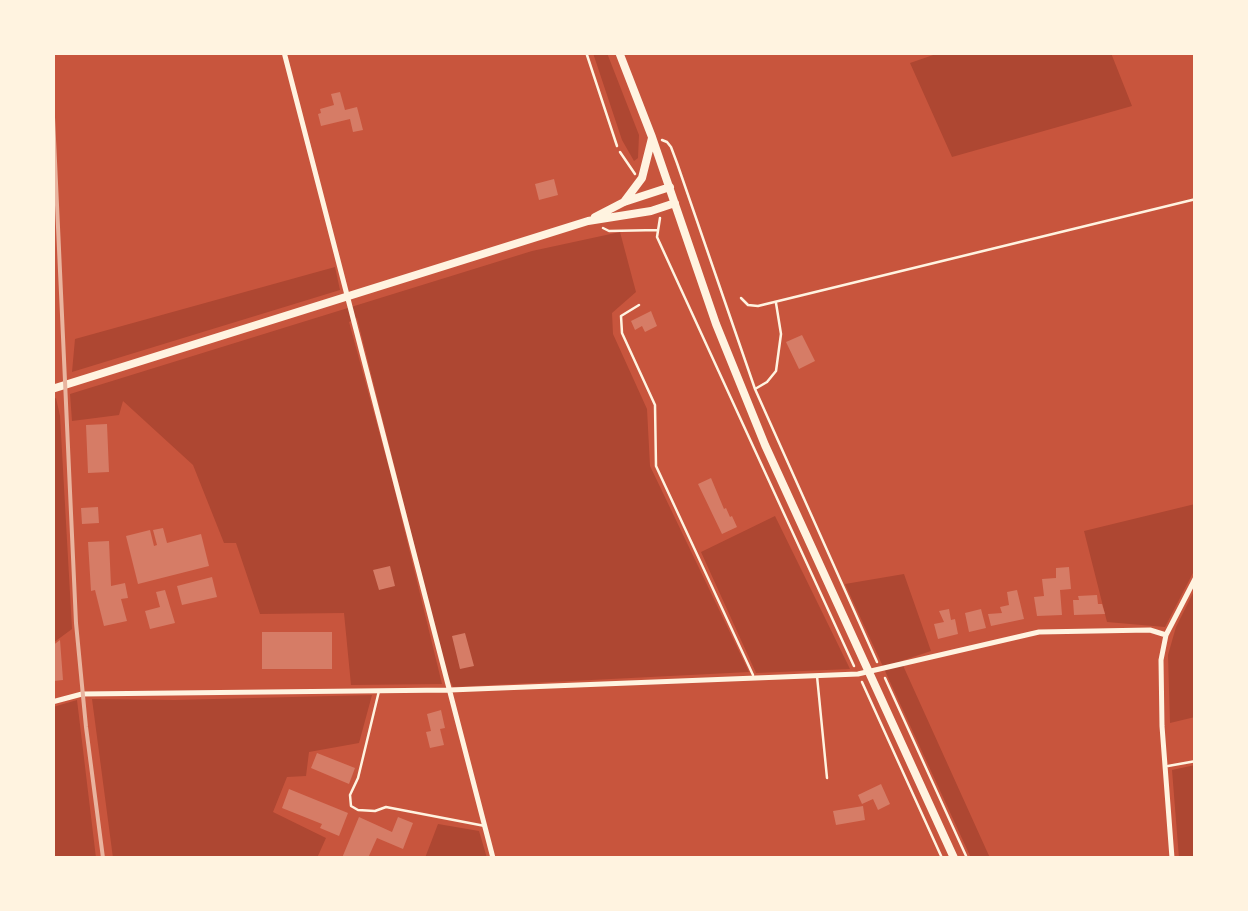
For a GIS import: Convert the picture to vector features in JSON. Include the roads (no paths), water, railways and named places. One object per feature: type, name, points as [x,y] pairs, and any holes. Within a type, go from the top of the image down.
[{"type":"main road","points":[[619,52],[716,324],[765,445],[954,858]]},
{"type":"main road","points":[[624,202],[642,178],[652,137]]},
{"type":"main road","points":[[588,221],[624,202],[670,187]]},
{"type":"main road","points":[[52,389],[588,221],[675,204]]},
{"type":"street","points":[[284,52],[493,858]]},
{"type":"street","points":[[1172,858],[1162,726],[1162,660],[1166,635],[1196,578]]},
{"type":"street","points":[[52,702],[82,694],[450,690],[858,674],[1039,632],[1150,630],[1166,635]]},
{"type":"lane","points":[[586,52],[617,146]]},
{"type":"lane","points":[[639,306],[621,316],[622,332],[655,404],[656,466],[754,677]]},
{"type":"lane","points":[[816,676],[827,778]]},
{"type":"lane","points":[[380,690],[358,778],[350,795],[351,806],[375,811],[386,807],[485,826]]},
{"type":"lane","points":[[1165,767],[1196,760]]},
{"type":"railway","points":[[52,95],[76,623],[103,858]]}]
